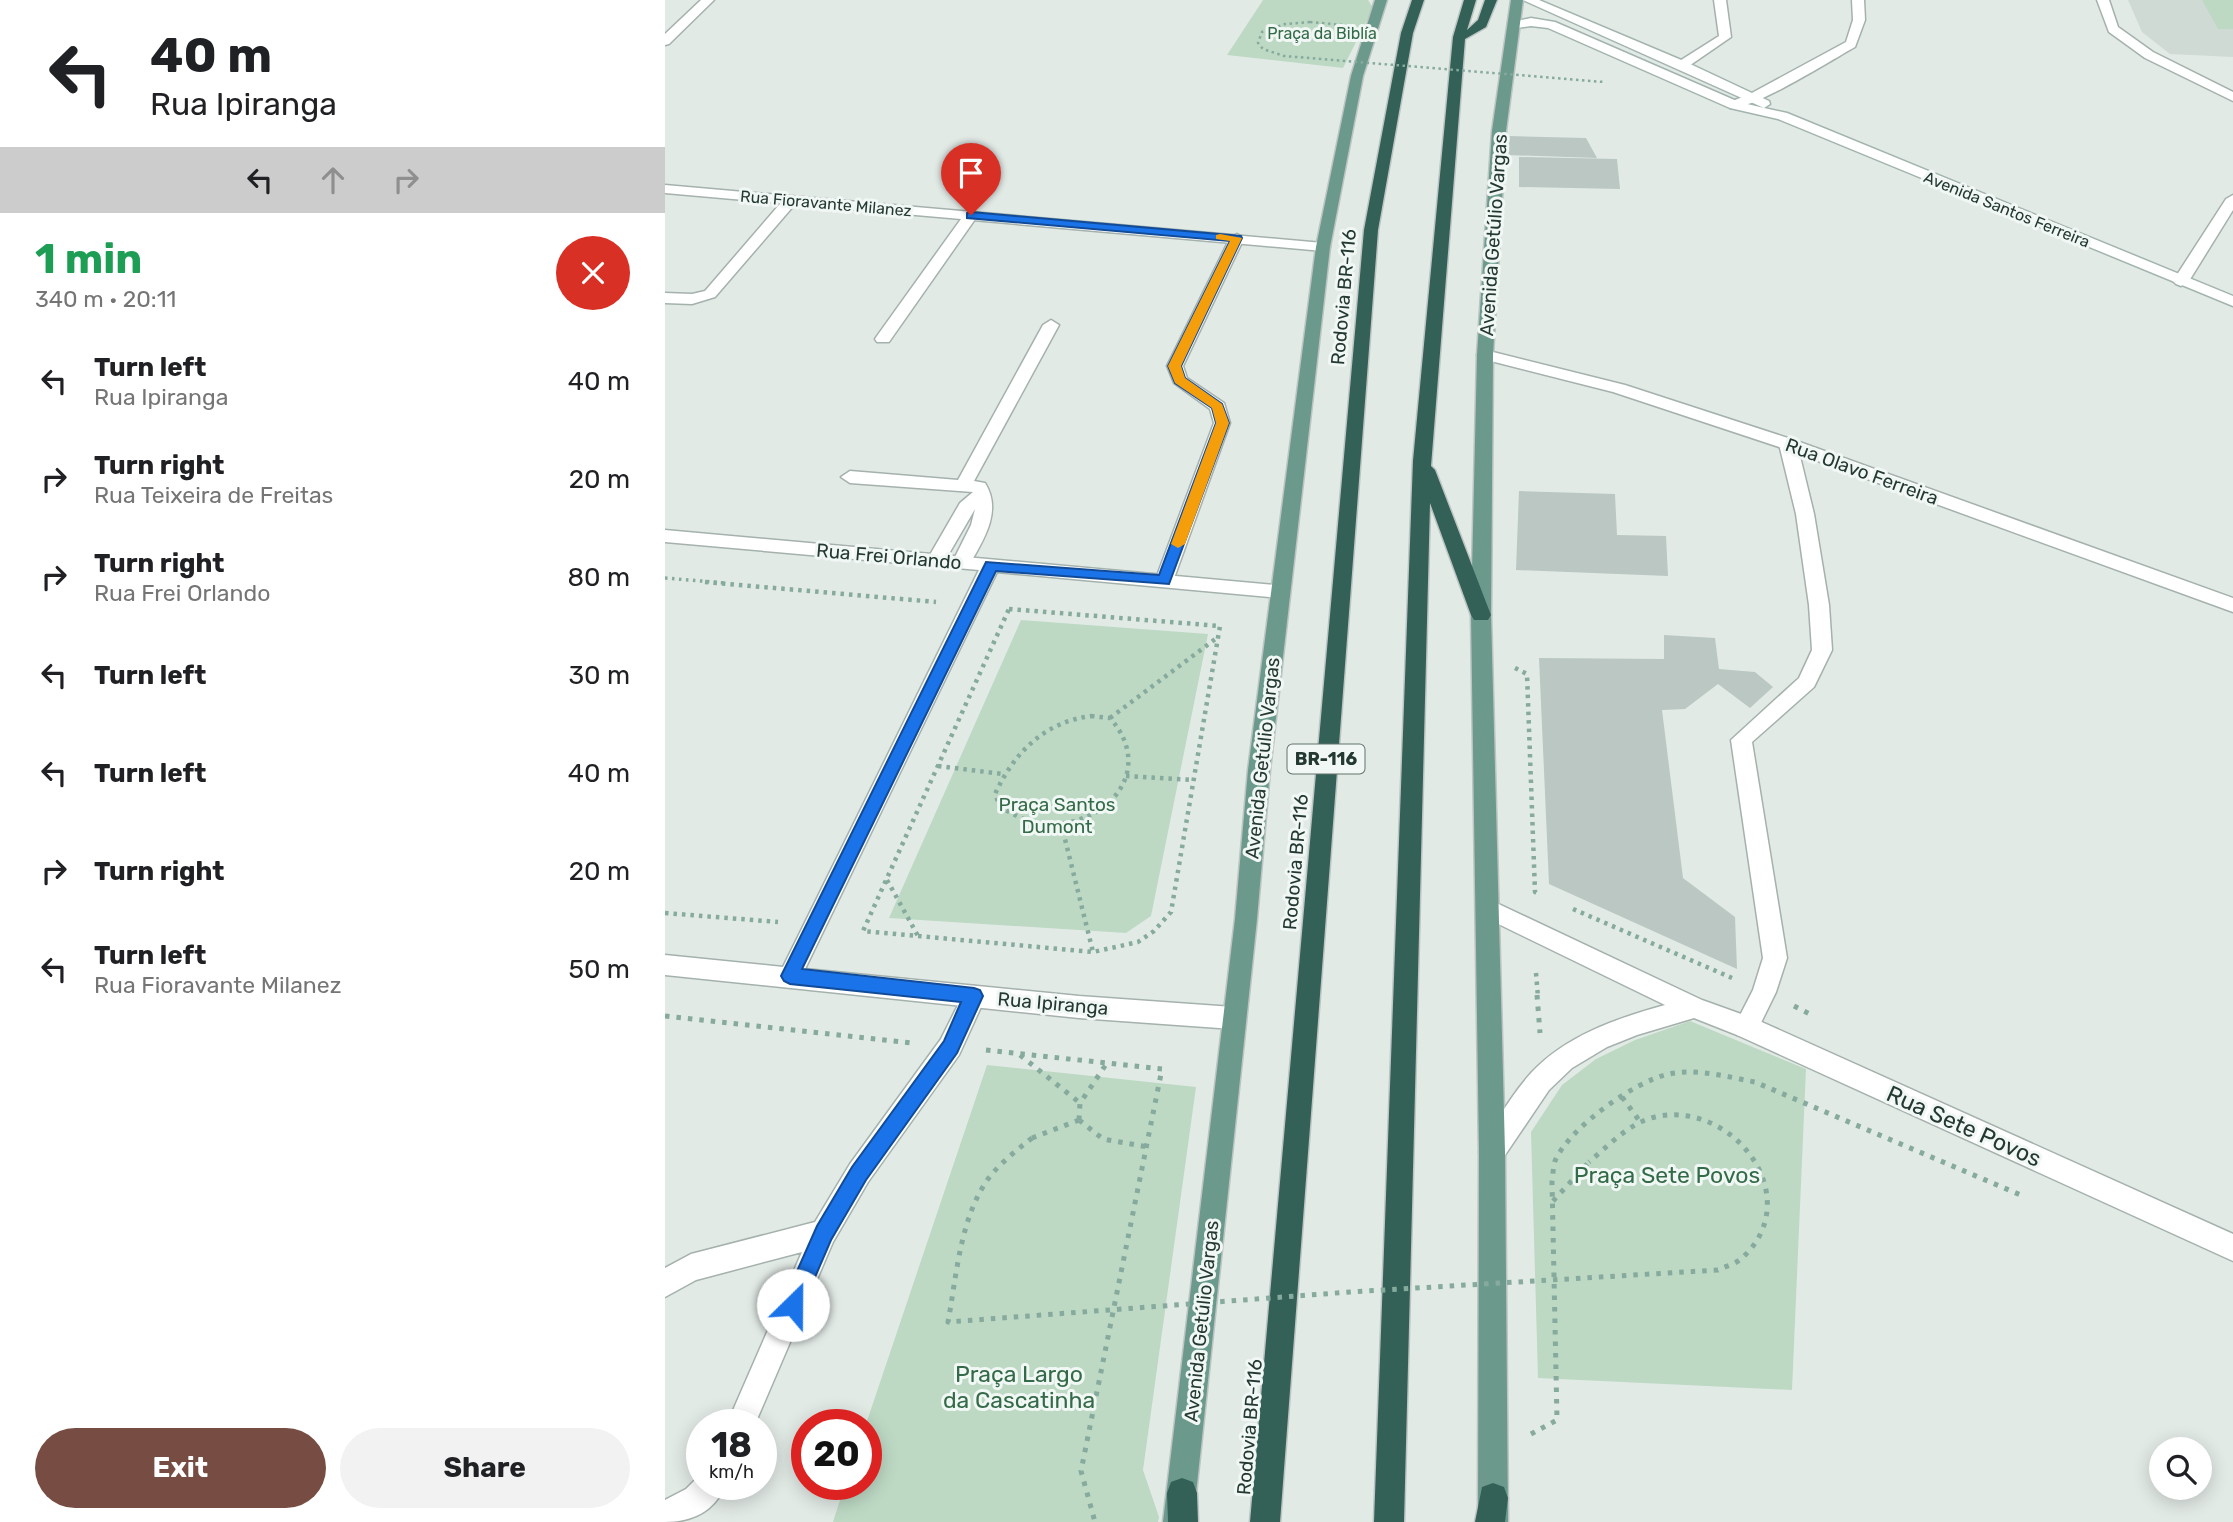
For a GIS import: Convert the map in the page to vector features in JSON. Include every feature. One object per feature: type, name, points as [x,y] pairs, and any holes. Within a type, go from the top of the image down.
[{"type":"highway","name":"Rodovia BR-116","points":[[1265,1522],[1371,230],[1407,33],[1418,0]]},
{"type":"highway","points":[[1389,1522],[1422,461],[1459,37],[1470,0]]},
{"type":"highway","points":[[1459,37],[1480,29],[1485,22],[1490,0]]},
{"type":"highway","points":[[1422,461],[1481,615]]},
{"type":"main road","name":"Avenida Getúlio Vargas","points":[[1181,1512],[1233,1018],[1246,919],[1259,770],[1322,247],[1346,121],[1381,0]]},
{"type":"main road","name":"Avenida Getúlio Vargas","points":[[1492,1514],[1492,1152],[1481,615],[1485,355],[1499,131],[1517,0]]},
{"type":"street","points":[[665,41],[708,0]]},
{"type":"street","name":"Avenida Santos Ferreira","points":[[1529,0],[1755,97],[1782,116]]},
{"type":"street","points":[[1682,65],[1725,37],[1720,0]]},
{"type":"street","points":[[1735,105],[1755,97],[1851,44],[1859,20],[1857,0]]},
{"type":"street","points":[[2103,0],[2113,29],[2149,55],[2233,97]]},
{"type":"street","name":"Avenida Santos Ferreira","points":[[1512,26],[1531,22],[1551,25],[1735,105],[1782,116],[2233,301]]},
{"type":"street","points":[[2194,78],[2233,81]]},
{"type":"street","name":"Rua Fioravante Milanez","points":[[665,189],[1322,247]]},
{"type":"street","points":[[2181,281],[2233,199]]},
{"type":"street","points":[[665,298],[692,299],[710,294],[790,200]]},
{"type":"street","points":[[883,339],[971,215]]},
{"type":"street","points":[[1164,580],[1222,423],[1218,407],[1179,380],[1175,366],[1237,238]]},
{"type":"street","points":[[964,484],[1051,325]]},
{"type":"street","name":"Rua Olavo Ferreira","points":[[1485,355],[1619,388],[1788,444],[2233,605]]},
{"type":"street","points":[[1747,1027],[1764,992],[1775,958],[1741,740],[1807,681],[1822,650],[1819,605],[1805,514],[1788,444]]},
{"type":"street","points":[[850,477],[979,487],[984,494],[986,508],[961,563]]},
{"type":"street","points":[[936,560],[966,507],[984,494]]},
{"type":"street","name":"Rua Frei Orlando","points":[[665,536],[1280,591]]},
{"type":"street","points":[[790,976],[991,565]]},
{"type":"street","name":"Rua Sete Povos","points":[[1488,908],[1694,1007],[1747,1027],[2233,1248]]},
{"type":"street","name":"Rua Ipiranga","points":[[665,965],[974,996],[1233,1018]]},
{"type":"street","points":[[748,1409],[824,1233],[859,1173],[950,1047],[974,996]]},
{"type":"street","points":[[1492,1152],[1520,1107],[1549,1073],[1586,1046],[1633,1024],[1694,1007]]},
{"type":"street","points":[[665,1283],[691,1268],[824,1233]]},
{"type":"street","points":[[665,1516],[697,1500]]},
{"type":"path","points":[[1310,22],[1282,23],[1271,27],[1258,37],[1258,43],[1263,49],[1284,57],[1604,82]]},
{"type":"path","points":[[665,578],[946,603]]},
{"type":"path","points":[[1009,609],[1220,626],[1218,636],[1171,912],[1147,939],[1131,947],[1093,952],[863,931],[1009,609]]},
{"type":"path","points":[[1109,718],[1124,736],[1130,758],[1123,788],[1106,807],[1073,821],[1048,825],[1022,820],[1000,807],[995,794],[1003,774],[1027,746],[1045,732],[1087,716],[1109,718],[1218,636]]},
{"type":"path","points":[[1482,653],[1527,674],[1535,892],[1543,896]]},
{"type":"path","points":[[938,766],[1003,774]]},
{"type":"path","points":[[1126,776],[1193,780]]},
{"type":"path","points":[[1061,823],[1093,952]]},
{"type":"path","points":[[886,880],[918,936]]},
{"type":"path","points":[[1564,905],[1824,1021]]},
{"type":"path","points":[[665,913],[781,922]]},
{"type":"path","points":[[1536,973],[1540,1033]]},
{"type":"path","points":[[1019,1054],[1080,1103]]},
{"type":"path","points":[[1079,1120],[1080,1103],[1107,1063]]},
{"type":"path","points":[[1095,1522],[1081,1471],[1148,1147],[1161,1069]]},
{"type":"path","points":[[1493,1455],[1557,1420],[1552,1202],[1555,1160],[1571,1138],[1622,1097],[1668,1074],[1713,1074],[1755,1082],[2024,1196]]},
{"type":"path","points":[[1622,1097],[1641,1124]]},
{"type":"path","points":[[1079,1120],[1032,1138],[1006,1158],[987,1181],[970,1215],[948,1322],[1350,1292],[1718,1270],[1741,1258],[1761,1234],[1767,1213],[1768,1190],[1763,1174],[1749,1149],[1731,1130],[1692,1114],[1657,1117],[1628,1129],[1589,1162],[1552,1202]]},
{"type":"path","points":[[1079,1120],[1103,1139],[1148,1147]]},
{"type":"shaded area","points":[[2128,0],[2233,0],[2233,57],[2170,54],[2142,32]]},
{"type":"green space","name":"Praça da Biblía","points":[[1263,0],[1368,0],[1373,8],[1343,68],[1227,55]]},
{"type":"green space","points":[[2202,0],[2233,0],[2233,29],[2218,29]]},
{"type":"green space","name":"Praça Santos Dumont","points":[[1021,620],[1208,634],[1151,916],[1126,933],[889,918]]},
{"type":"green space","name":"Praça Sete Povos","points":[[1690,1021],[1806,1069],[1792,1390],[1538,1378],[1531,1132],[1562,1085],[1596,1059],[1635,1040]]},
{"type":"green space","name":"Praça Largo da Cascatinha","points":[[987,1065],[1196,1087],[1143,1470],[1159,1517],[1158,1522],[833,1522],[840,1500],[882,1500],[882,1409],[871,1409]]},
{"type":"building","points":[[1509,136],[1586,138],[1597,158],[1507,155]]},
{"type":"building","points":[[1519,157],[1617,159],[1620,189],[1519,187]]},
{"type":"building","points":[[1519,491],[1615,494],[1617,535],[1666,536],[1668,576],[1516,570]]},
{"type":"building","points":[[1664,635],[1715,638],[1719,669],[1755,672],[1773,687],[1750,708],[1718,684],[1685,709],[1662,710],[1683,878],[1735,917],[1737,969],[1549,884],[1539,658],[1664,659]]},
{"type":"slow traffic","points":[[1178,544],[1222,423],[1218,407],[1179,380],[1175,366],[1237,238],[1220,237]]},
{"type":"route","points":[[793,1305],[824,1233],[859,1173],[950,1047],[974,996],[790,976],[991,565],[1164,580],[1222,423],[1218,407],[1179,380],[1175,366],[1237,238],[971,215]]}]
